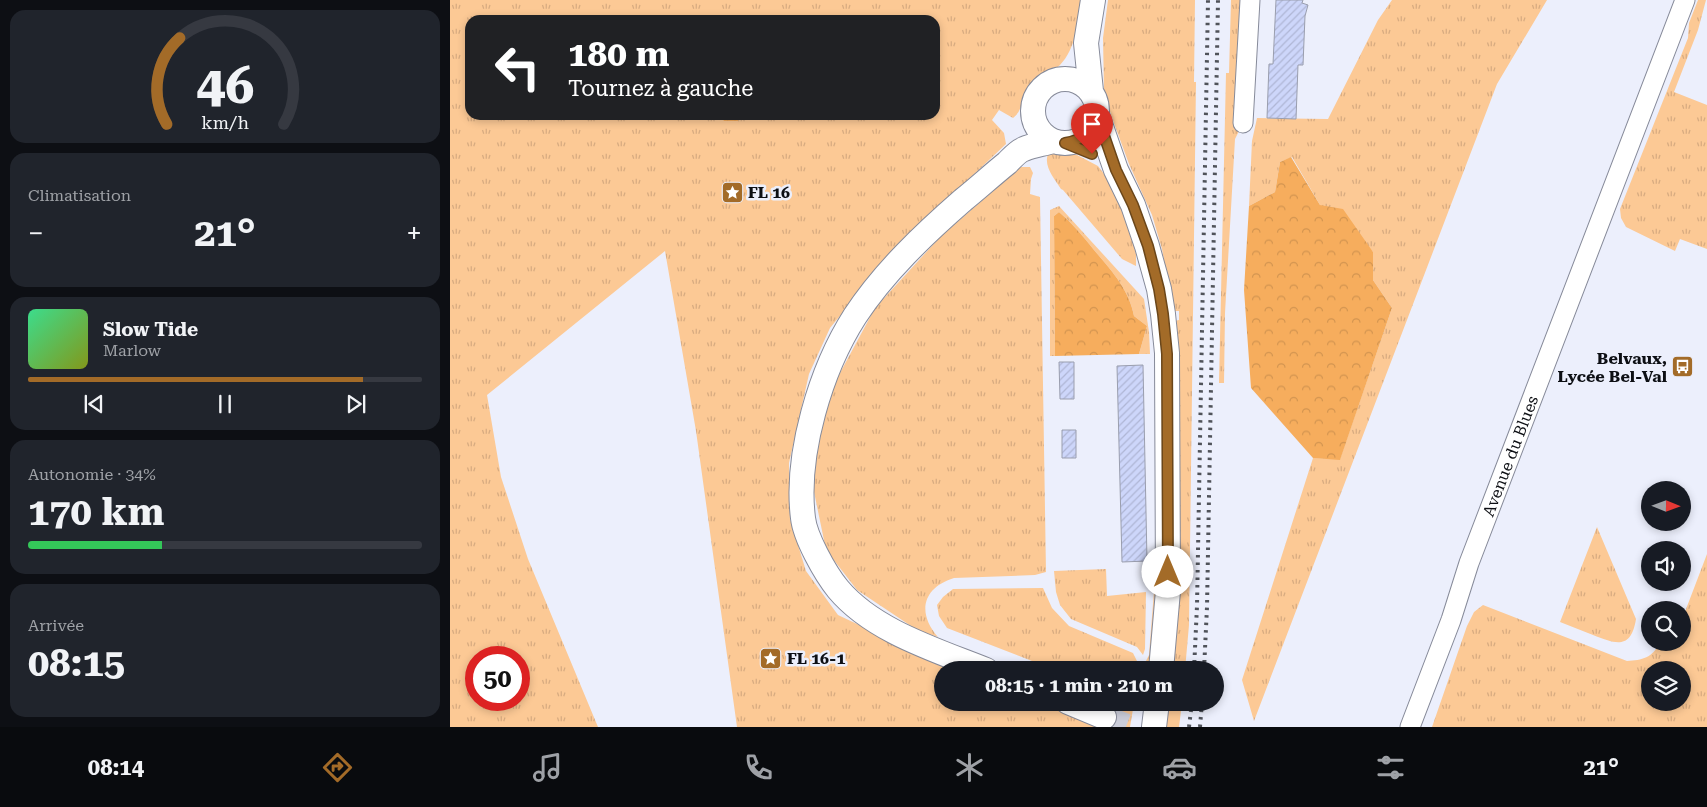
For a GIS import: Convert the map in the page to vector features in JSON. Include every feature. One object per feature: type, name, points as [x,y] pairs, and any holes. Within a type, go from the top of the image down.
[{"type":"main road","points":[[1093,0],[1086,43],[1091,91],[1096,102],[1097,115],[1116,170],[1133,205],[1148,246],[1163,314],[1167,354],[1168,591],[1162,661]]},
{"type":"main road","points":[[1065,78],[1086,43]]},
{"type":"main road","points":[[1091,91],[1084,84],[1075,80],[1065,78],[1052,81],[1042,88],[1036,96],[1032,108],[1034,121],[1041,133],[1092,154],[1116,170]]},
{"type":"main road","points":[[1023,149],[1059,142],[1076,141],[1086,135],[1094,126],[1097,115]]},
{"type":"main road","points":[[963,661],[909,640],[865,613],[838,589],[816,554],[803,519],[802,479],[808,434],[818,395],[837,347],[856,314],[880,283],[928,230],[1023,149],[1034,121]]},
{"type":"main road","points":[[1090,711],[1104,717]]},
{"type":"main road","points":[[1154,727],[1157,711]]},
{"type":"street","points":[[1243,123],[1250,0]]},
{"type":"street","name":"Avenue du Blues","points":[[1410,727],[1451,620],[1469,563],[1686,0]]},
{"type":"green space","points":[[450,0],[1083,0],[1073,43],[1060,65],[1035,82],[1026,93],[1017,115],[1013,118],[999,110],[992,120],[1004,133],[1006,144],[895,249],[830,328],[809,374],[789,463],[790,519],[806,571],[838,615],[937,661],[934,661],[934,711],[1066,711],[1101,724],[1106,711],[1133,711],[1130,727],[737,727],[696,431],[665,251],[487,395],[501,477],[528,559],[598,727],[450,727]]},
{"type":"green space","points":[[1108,0],[1195,0],[1194,82],[1196,82],[1189,625],[1186,661],[1174,661],[1180,590],[1180,459],[1174,321],[1179,320],[1179,311],[1173,311],[1162,249],[1152,215],[1129,164],[1104,90],[1103,38]]},
{"type":"green space","points":[[1231,0],[1250,0],[1243,123],[1235,139],[1225,313],[1224,383],[1219,383],[1226,73],[1229,73]]},
{"type":"green space","points":[[1392,0],[1547,0],[1497,84],[1254,721],[1242,680],[1313,458],[1340,459],[1392,308],[1373,280],[1373,252],[1320,205],[1292,157],[1280,162],[1275,192],[1249,206],[1252,141],[1257,118],[1328,119],[1378,20]]},
{"type":"green space","points":[[1698,0],[1706,0],[1698,30],[1674,92],[1707,105],[1707,249],[1680,239],[1675,251],[1626,227],[1621,218],[1620,209],[1688,38],[1689,23]]},
{"type":"green space","points":[[1049,152],[1077,155],[1098,166],[1120,195],[1136,254],[1136,266],[1122,259],[1061,189],[1048,167],[1047,157]]},
{"type":"green space","points":[[1291,157],[1320,205],[1343,209],[1373,252],[1373,280],[1392,308],[1340,460],[1313,458],[1251,388],[1244,290],[1249,206],[1275,192],[1280,162]]},
{"type":"green space","points":[[1021,167],[1030,167],[1033,173],[1030,194],[1040,197],[1046,572],[1035,575],[954,578],[943,582],[929,595],[925,610],[931,628],[938,637],[917,630],[857,590],[826,550],[813,487],[816,442],[834,384],[875,308],[941,236]]},
{"type":"green space","points":[[1059,206],[1144,299],[1149,332],[1150,354],[1139,354],[1147,326],[1134,316],[1132,306],[1124,289],[1082,235],[1059,212],[1054,216],[1055,356],[1050,356],[1050,210]]},
{"type":"green space","points":[[1059,212],[1077,230],[1113,273],[1128,297],[1134,316],[1147,326],[1139,354],[1055,356],[1054,216]]},
{"type":"green space","points":[[1597,527],[1636,619],[1630,636],[1621,642],[1609,641],[1560,622]]},
{"type":"green space","points":[[1707,554],[1707,727],[1432,727],[1467,626],[1474,612],[1483,605],[1627,661],[1646,657],[1654,652],[1691,651],[1691,601],[1689,601]]},
{"type":"green space","points":[[1106,569],[1107,596],[1146,592],[1145,649],[1143,655],[1137,647],[1071,619],[1060,605],[1056,592],[1054,571]]},
{"type":"green space","points":[[1043,588],[1052,608],[1069,626],[1133,653],[1137,661],[1032,661],[947,628],[939,616],[937,605],[953,589]]},
{"type":"green space","points":[[1154,591],[1159,591],[1154,661],[1146,661],[1149,655]]},
{"type":"green space","points":[[1168,711],[1181,711],[1179,727],[1165,727]]},
{"type":"building","points":[[1276,0],[1303,0],[1302,3],[1308,5],[1305,16],[1303,65],[1298,65],[1296,119],[1267,118],[1269,64],[1273,64]]},
{"type":"building","points":[[1059,362],[1074,362],[1074,399],[1060,399]]},
{"type":"building","points":[[1143,365],[1147,561],[1122,562],[1117,366]]},
{"type":"building","points":[[1062,430],[1076,430],[1076,458],[1062,458]]},
{"type":"tunnel","points":[[1104,717],[1130,727]]},
{"type":"railway","points":[[1194,661],[1208,0]]},
{"type":"railway","points":[[1204,661],[1218,0]]},
{"type":"railway","points":[[1189,727],[1191,711]]},
{"type":"railway","points":[[1200,727],[1201,711]]},
{"type":"place","name":"FL 16","points":[[732,192]]},
{"type":"place","name":"Belvaux, Lycée Bel-Val","points":[[1683,367]]},
{"type":"place","name":"FL 16-1","points":[[771,658]]},
{"type":"route","points":[[1092,154],[1065,143],[1076,141],[1086,135],[1094,126],[1097,115],[1116,170],[1133,205],[1148,246],[1159,289],[1167,354],[1168,572]]}]
